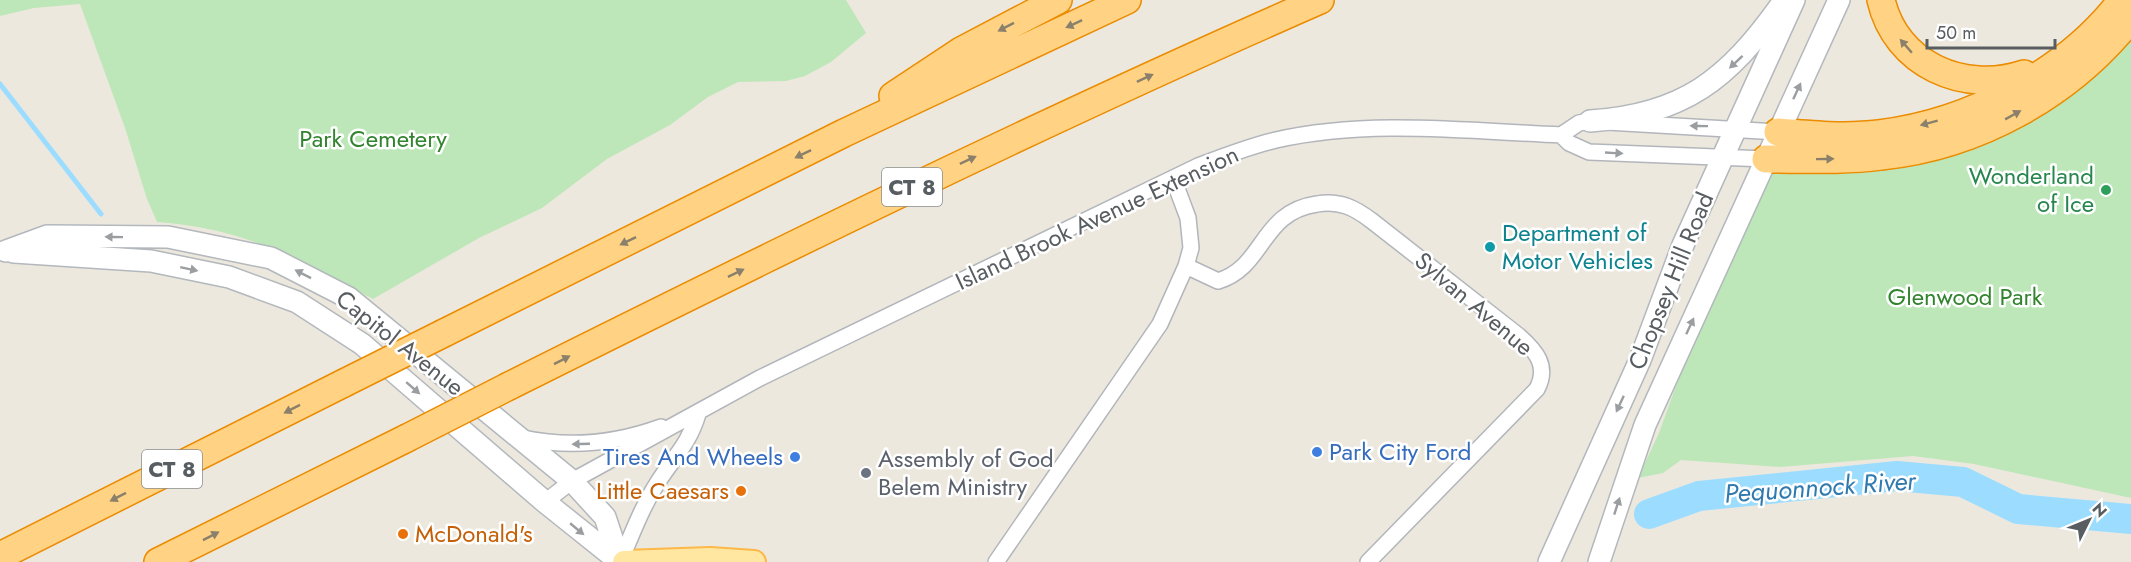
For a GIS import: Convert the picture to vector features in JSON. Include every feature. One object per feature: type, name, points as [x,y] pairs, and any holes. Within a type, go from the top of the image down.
[{"type":"highway","points":[[844,133],[935,66],[1058,0]]},
{"type":"highway","name":"CT 8","points":[[0,556],[844,133],[1127,0]]},
{"type":"highway","name":"CT 8","points":[[158,562],[868,208],[1152,74],[1320,0]]},
{"type":"highway","points":[[1881,0],[1889,21],[1910,51],[1936,70],[1950,76],[1979,81],[2007,79],[2035,70],[2074,50]]},
{"type":"highway","points":[[1778,132],[1824,135],[1879,134],[1941,120],[1996,98],[2074,50],[2099,27],[2122,0]]},
{"type":"highway","points":[[1766,159],[1881,156],[1926,148],[1978,132],[2008,118],[2059,87],[2100,53],[2131,18]]},
{"type":"main road","points":[[1590,121],[1641,114],[1694,94],[1739,60],[1785,0]]},
{"type":"main road","name":"Chopsey Hill Road","points":[[1549,562],[1640,360],[1683,244],[1794,0]]},
{"type":"main road","name":"Chopsey Hill Road","points":[[1599,562],[1645,425],[1839,0]]},
{"type":"main road","name":"Capitol Avenue","points":[[3,251],[46,236],[168,237],[270,258],[349,298],[572,481],[605,517],[621,562]]},
{"type":"main road","name":"Capitol Avenue","points":[[3,251],[151,261],[229,277],[297,302],[362,344],[545,502],[621,562]]},
{"type":"main road","points":[[621,562],[710,559],[754,562]]},
{"type":"street","name":"Island Brook Avenue Extension","points":[[545,502],[572,481],[760,378],[1173,178],[1249,148],[1317,133],[1400,129],[1561,135],[1579,123],[1590,121],[1736,127],[1778,132]]},
{"type":"street","name":"Island Brook Avenue Extension","points":[[1561,135],[1569,143],[1589,152],[1766,159]]},
{"type":"street","points":[[996,562],[1160,324],[1186,266],[1191,248],[1190,225],[1173,178]]},
{"type":"street","name":"Sylvan Avenue","points":[[1186,266],[1218,281],[1233,277],[1249,261],[1265,236],[1284,216],[1310,205],[1333,202],[1346,205],[1372,221],[1519,336],[1539,357],[1542,371],[1537,389],[1368,562]]},
{"type":"street","name":"Island Brook Avenue Extension","points":[[518,437],[544,443],[591,443],[656,429],[698,414]]},
{"type":"street","points":[[621,562],[642,510],[659,480],[689,440],[698,414]]},
{"type":"green space","name":"Park Cemetery","points":[[0,0],[846,0],[866,33],[831,62],[805,76],[786,81],[738,82],[708,97],[670,125],[607,159],[542,208],[479,238],[373,299],[294,258],[245,239],[218,231],[157,222],[80,4],[34,8],[0,16]]},
{"type":"green space","name":"Glenwood Park","points":[[2131,35],[2131,498],[1974,464],[1913,456],[1780,467],[1681,460],[1663,473],[1638,478],[1659,433],[1735,222],[1772,144],[1854,148]]},
{"type":"waterway","points":[[0,84],[101,214]]},
{"type":"waterway","name":"Pequonnock River","points":[[1649,514],[1699,496],[1897,476],[1963,482],[2018,509],[2131,519]]},
{"type":"place","name":"Wonderland of Ice","points":[[2106,190]]},
{"type":"place","name":"Department of Motor Vehicles","points":[[1490,247]]},
{"type":"place","name":"Park City Ford","points":[[1317,452]]},
{"type":"place","name":"Tires And Wheels","points":[[795,457]]},
{"type":"place","name":"Assembly of God Belem Ministry","points":[[866,473]]},
{"type":"place","name":"Little Caesars","points":[[741,491]]},
{"type":"place","name":"McDonald's","points":[[403,534]]}]
